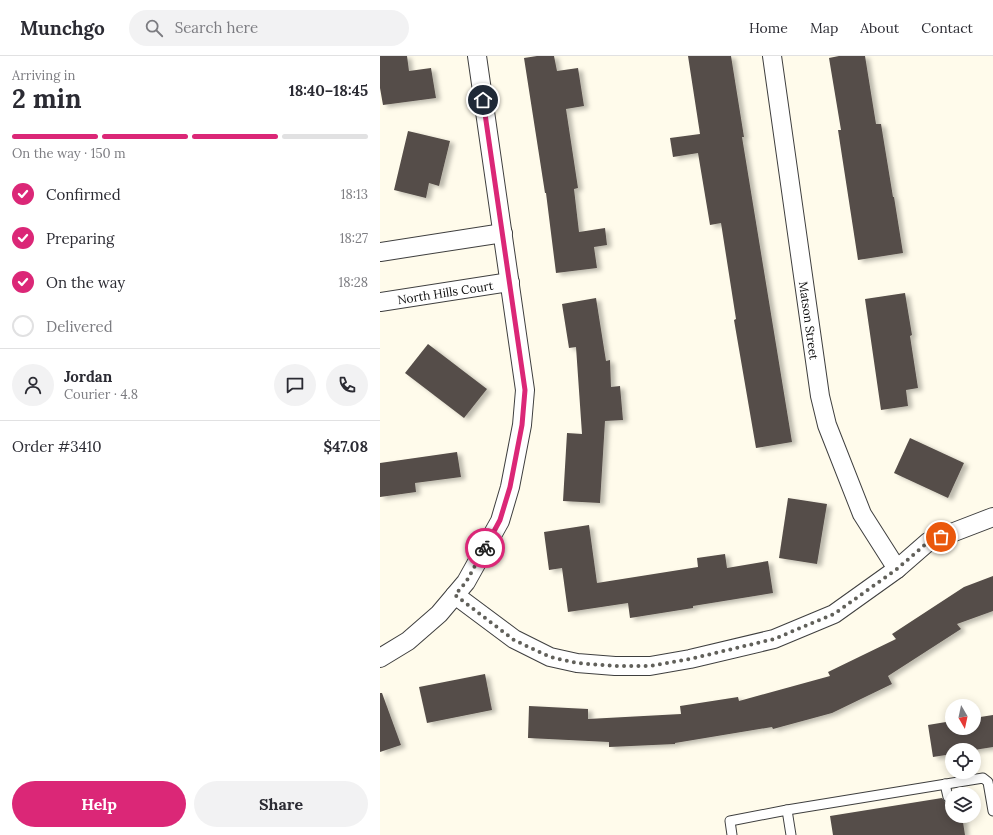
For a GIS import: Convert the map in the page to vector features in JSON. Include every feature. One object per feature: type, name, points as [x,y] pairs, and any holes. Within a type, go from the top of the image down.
[{"type":"street","points":[[380,658],[408,641],[439,614],[466,582],[500,520],[510,487],[522,425],[525,390],[477,56]]},
{"type":"street","name":"Matson Street","points":[[772,56],[823,410],[862,514],[897,569]]},
{"type":"street","points":[[380,252],[502,233]]},
{"type":"street","name":"North Hills Court","points":[[380,302],[510,282]]},
{"type":"street","points":[[455,595],[514,640],[550,657],[577,663],[615,666],[650,666],[690,659],[774,639],[834,614],[897,569],[928,542],[993,517]]},
{"type":"lane","points":[[732,835],[730,821],[787,810],[983,778],[988,782],[993,811]]},
{"type":"lane","points":[[787,810],[791,835]]},
{"type":"building","points":[[380,56],[407,56],[409,71],[431,68],[436,98],[383,105],[380,88]]},
{"type":"building","points":[[554,56],[557,71],[578,68],[584,106],[566,109],[578,188],[574,189],[579,232],[605,228],[607,245],[594,247],[597,268],[556,273],[546,193],[524,58]]},
{"type":"building","points":[[688,56],[731,56],[744,137],[742,137],[792,442],[756,448],[734,320],[736,319],[721,223],[710,225],[698,153],[673,157],[670,138],[700,134]]},
{"type":"building","points":[[839,56],[865,56],[876,124],[881,124],[903,253],[858,260],[838,130],[841,130],[829,58]]},
{"type":"building","points":[[408,131],[450,141],[439,186],[429,183],[426,198],[394,190]]},
{"type":"building","points":[[905,293],[912,335],[910,336],[918,388],[906,390],[908,406],[881,410],[865,299]]},
{"type":"building","points":[[596,298],[606,361],[610,360],[611,387],[620,386],[623,420],[605,421],[600,503],[563,501],[567,433],[582,434],[576,347],[569,348],[562,304]]},
{"type":"building","points":[[428,344],[487,389],[464,418],[405,373]]},
{"type":"building","points":[[910,438],[964,463],[948,498],[894,473]]},
{"type":"building","points":[[457,452],[461,477],[415,483],[416,492],[380,497],[380,463]]},
{"type":"building","points":[[788,498],[827,504],[817,564],[779,558]]},
{"type":"building","points":[[589,525],[597,583],[698,567],[697,558],[725,554],[727,568],[768,561],[773,593],[630,618],[628,603],[568,612],[562,568],[549,570],[544,532]]},
{"type":"building","points":[[993,576],[993,611],[957,624],[961,629],[888,676],[892,684],[832,713],[773,729],[772,727],[675,744],[609,747],[609,742],[528,738],[529,706],[588,709],[588,719],[681,714],[680,706],[738,697],[739,701],[830,676],[828,672],[896,639],[892,634],[964,587]]},
{"type":"building","points":[[485,674],[492,710],[427,723],[419,687]]},
{"type":"building","points":[[380,693],[382,693],[401,745],[380,752]]},
{"type":"building","points":[[993,715],[993,747],[981,749],[981,743],[945,743],[945,755],[933,757],[928,725],[945,722],[945,735],[981,735],[981,717]]},
{"type":"building","points":[[942,798],[945,802],[945,823],[963,823],[965,835],[833,835],[830,816]]},
{"type":"way so far","points":[[485,548],[466,582],[455,595],[514,640],[550,657],[577,663],[615,666],[650,666],[690,659],[774,639],[834,614],[897,569],[928,542],[941,537]]},
{"type":"route","points":[[483,100],[525,390],[522,425],[510,487],[500,520],[485,548]]}]
